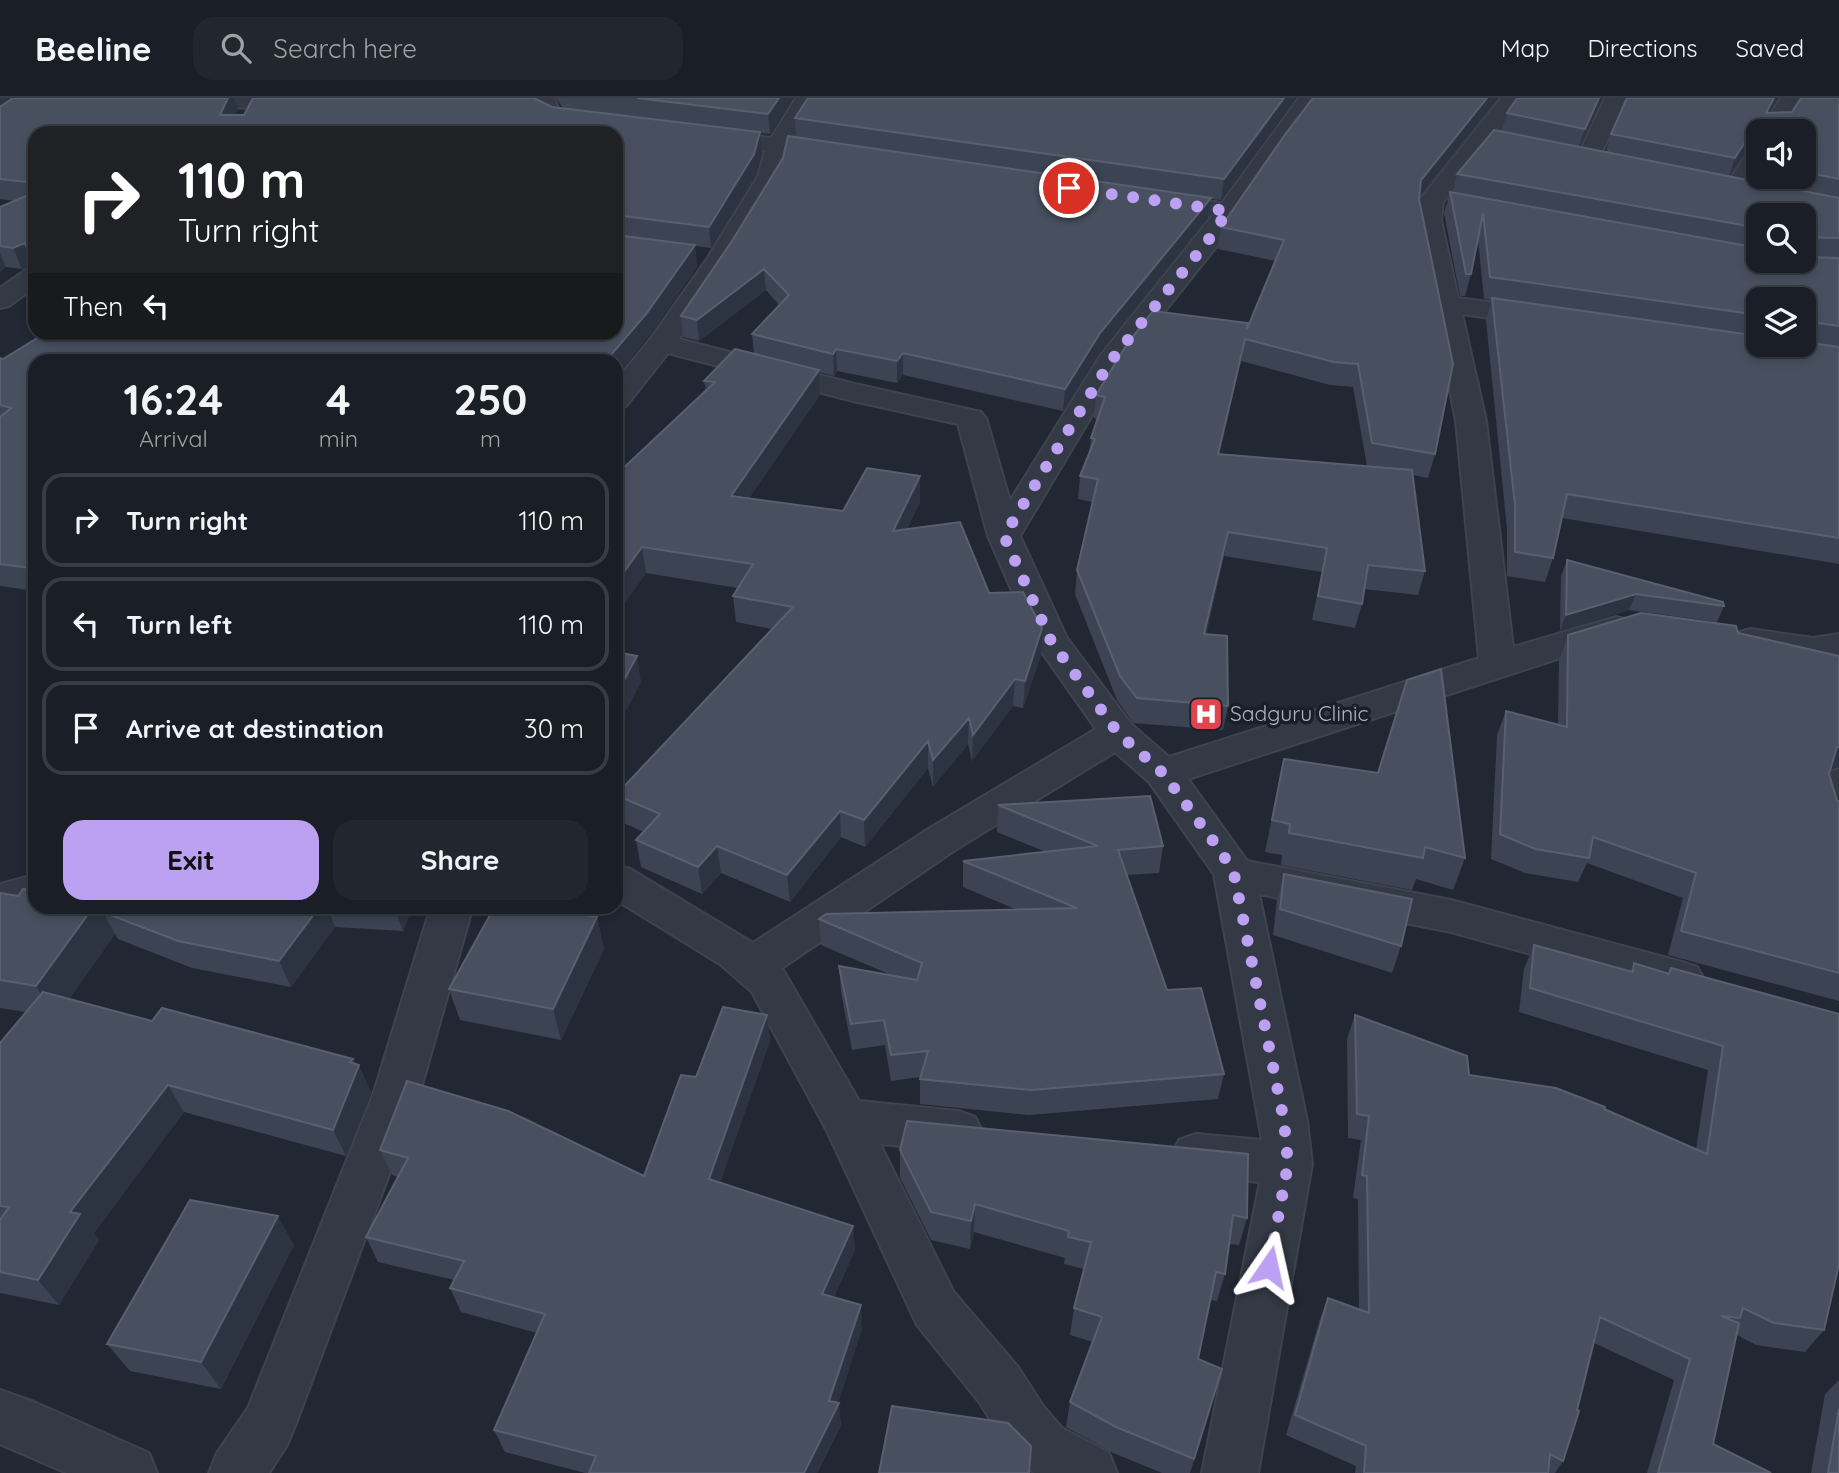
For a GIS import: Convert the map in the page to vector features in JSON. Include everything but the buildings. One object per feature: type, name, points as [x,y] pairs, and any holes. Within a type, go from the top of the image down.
[{"type":"street","points":[[219,98],[257,100],[245,122]]},
{"type":"street","points":[[623,391],[662,342],[719,260],[770,176],[778,145],[807,98]]},
{"type":"street","points":[[1004,536],[1110,362],[1207,242],[1310,98]]},
{"type":"street","points":[[1497,664],[1471,421],[1430,220],[1495,141],[1512,98]]},
{"type":"street","points":[[1588,160],[1616,98]]},
{"type":"street","points":[[1779,119],[1792,98]]},
{"type":"street","points":[[544,99],[548,112],[556,117],[611,124]]},
{"type":"street","points":[[694,135],[859,157]]},
{"type":"street","points":[[1561,155],[1615,166]]},
{"type":"street","points":[[1735,190],[1746,173]]},
{"type":"street","points":[[1708,185],[1761,196]]},
{"type":"street","points":[[1132,197],[1228,211]]},
{"type":"street","points":[[693,257],[719,260]]},
{"type":"street","points":[[0,300],[28,280]]},
{"type":"street","points":[[1447,304],[1561,321]]},
{"type":"street","points":[[662,342],[853,392],[971,418],[1004,536],[1051,641],[1118,733],[1163,773],[1222,853],[1234,874],[1284,1121],[1288,1164],[1230,1473]]},
{"type":"street","points":[[1163,773],[1497,664],[1630,624],[1643,625]]},
{"type":"street","points":[[1721,636],[1813,649],[1839,645]]},
{"type":"street","points":[[753,965],[944,838],[1118,733]]},
{"type":"street","points":[[1839,783],[1835,806],[1839,814]]},
{"type":"street","points":[[1234,874],[1451,916],[1718,989]]},
{"type":"street","points":[[623,884],[753,965],[767,980],[845,1120],[935,1308],[999,1385],[1024,1424],[1043,1447],[1089,1473]]},
{"type":"street","points":[[0,900],[28,893]]},
{"type":"street","points":[[237,1473],[268,1426],[397,1092],[450,914]]},
{"type":"street","points":[[845,1120],[997,1135]]},
{"type":"street","points":[[1149,1150],[1288,1164]]},
{"type":"street","points":[[5,1426],[129,1473]]},
{"type":"place","name":"Sadguru Clinic","points":[[1206,714]]},
{"type":"route","points":[[1069,188],[1228,211],[1207,242],[1110,362],[1004,536],[1051,641],[1118,733],[1163,773],[1222,853],[1234,874],[1284,1121],[1288,1164],[1269,1267]]}]
